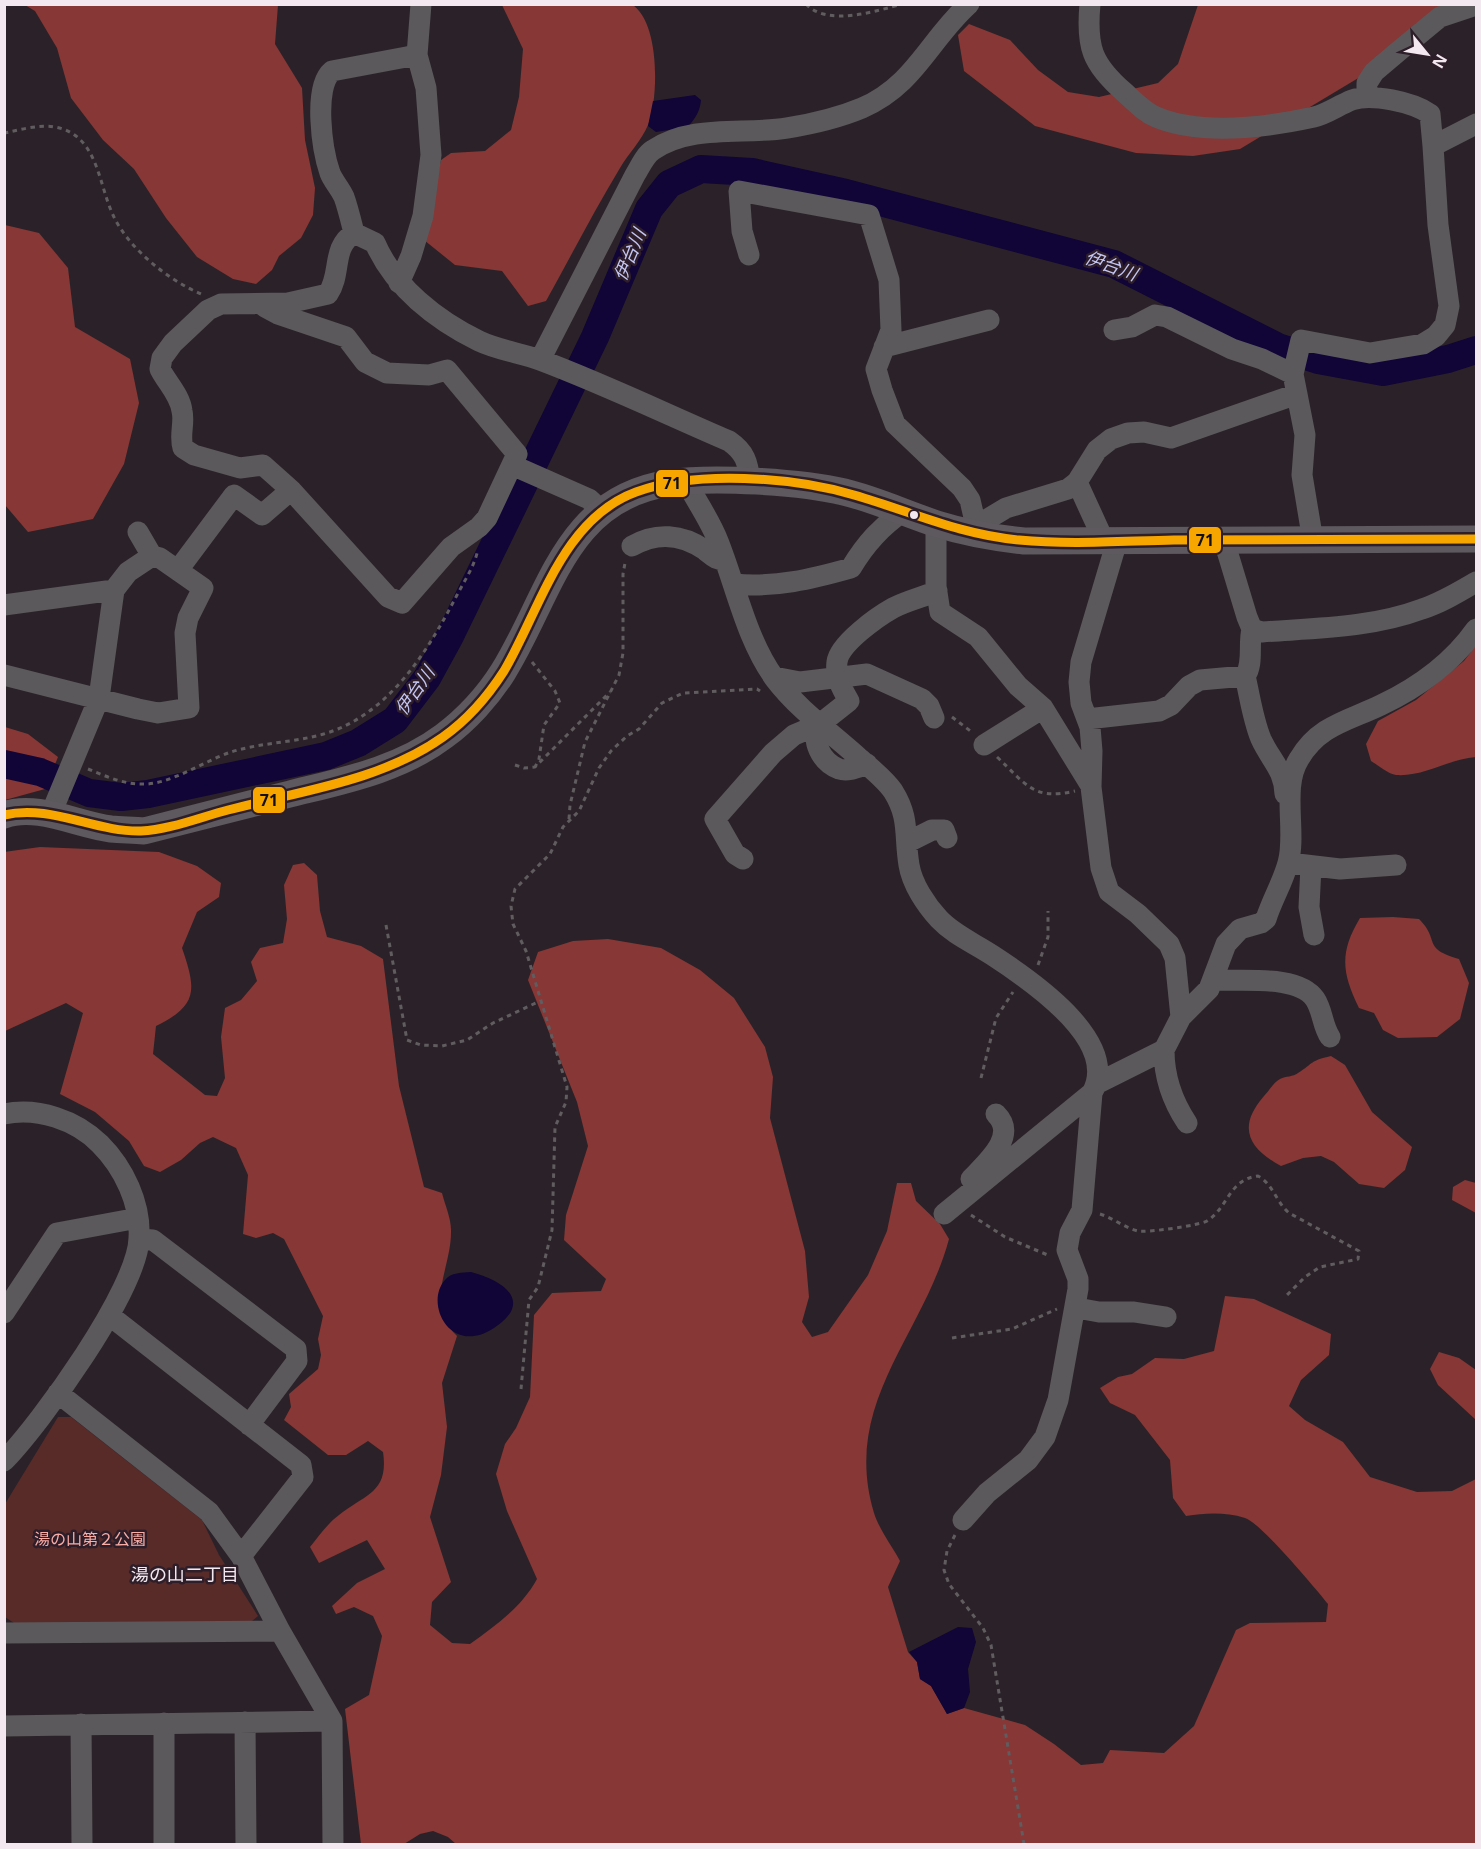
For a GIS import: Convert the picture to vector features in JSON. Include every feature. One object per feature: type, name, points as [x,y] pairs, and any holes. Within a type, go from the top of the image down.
[{"type":"main road","points":[[4,815],[54,806],[110,829],[144,831],[352,778],[400,762],[445,736],[465,718],[503,673],[571,544],[601,510],[641,489],[686,481],[750,482],[824,488],[905,510],[936,524],[975,529],[1024,541],[1476,539]]},
{"type":"street","points":[[399,283],[411,256],[423,216],[431,155],[426,88],[417,55],[421,4]]},
{"type":"street","points":[[540,360],[618,206],[650,151],[674,138],[698,134],[786,128],[861,108],[902,84],[937,43],[953,19],[969,4]]},
{"type":"street","points":[[1090,4],[1088,42],[1097,65],[1137,104],[1155,116],[1174,122],[1243,128],[1317,116],[1367,96],[1420,107],[1430,114],[1438,225],[1449,306],[1445,325],[1436,336],[1423,344],[1370,353],[1301,340],[1295,378],[1305,435],[1302,475],[1313,541]]},
{"type":"street","points":[[1367,96],[1367,83],[1374,72],[1391,57],[1440,17],[1476,5]]},
{"type":"street","points":[[417,55],[332,70],[325,76],[322,86],[323,146],[331,175],[343,196],[354,233],[375,243],[385,265],[399,283],[439,317],[480,342],[540,360],[729,441],[742,450],[748,463],[750,482]]},
{"type":"street","points":[[1433,146],[1476,124]]},
{"type":"street","points":[[749,255],[742,231],[739,191],[869,215],[889,280],[891,330],[876,369],[895,424],[962,488],[970,500],[975,529],[1006,508],[1068,489],[1077,482],[1097,450],[1111,439],[1128,433],[1144,432],[1171,438],[1295,378]]},
{"type":"street","points":[[258,303],[278,314],[346,337],[365,362],[387,374],[429,375],[447,370],[518,454],[487,518],[479,527],[452,547],[402,603],[388,597],[291,490],[263,465],[240,468],[195,455],[183,448],[180,439],[183,413],[180,400],[160,369],[162,358],[173,344],[208,310],[221,304],[258,303],[288,303],[328,294],[337,274],[340,247],[345,239],[354,233]]},
{"type":"street","points":[[1114,330],[1132,327],[1155,315],[1167,317],[1295,378]]},
{"type":"street","points":[[884,347],[929,337],[964,324],[988,320]]},
{"type":"street","points":[[514,466],[589,500],[601,510]]},
{"type":"street","points":[[686,481],[717,538],[770,686],[794,701],[820,723],[867,764],[891,789],[902,807],[907,823],[909,865],[916,886],[932,911],[955,934],[1012,969],[1078,1025],[1092,1050],[1095,1088],[1085,1153],[1085,1189],[1082,1210],[1067,1250],[1078,1279],[1077,1308],[1058,1400],[1045,1437],[1028,1460],[987,1493],[963,1520]]},
{"type":"street","points":[[1077,482],[1110,541],[1081,662],[1079,682],[1092,751],[1091,787],[1101,868],[1109,892],[1138,914],[1169,944],[1175,958],[1181,1017]]},
{"type":"street","points":[[178,570],[234,495],[262,515],[291,490]]},
{"type":"street","points":[[734,584],[755,586],[794,583],[851,568],[868,540],[905,510]]},
{"type":"street","points":[[936,524],[937,591],[940,612],[978,637],[1018,686],[1043,708],[1091,787]]},
{"type":"street","points":[[4,675],[158,713],[189,708],[185,633],[188,618],[203,588],[160,558],[152,556],[138,532]]},
{"type":"street","points":[[632,546],[653,536],[671,536],[694,544],[715,560],[725,560]]},
{"type":"street","points":[[1087,719],[1159,711],[1171,705],[1189,686],[1200,680],[1245,676],[1250,670],[1249,641],[1252,629],[1224,541]]},
{"type":"street","points":[[54,806],[99,698],[114,590],[128,572],[152,556]]},
{"type":"street","points":[[1252,629],[1262,632],[1330,628],[1381,621],[1424,609],[1476,582]]},
{"type":"street","points":[[4,605],[114,590]]},
{"type":"street","points":[[743,859],[735,854],[715,819],[773,753],[794,735],[820,723],[849,701],[838,677],[838,657],[848,642],[893,608],[937,591]]},
{"type":"street","points":[[949,1210],[1095,1088],[1164,1050],[1181,1017],[1196,1004],[1213,980],[1227,944],[1240,928],[1261,923],[1266,919],[1288,863],[1294,771],[1298,760],[1318,736],[1333,724],[1380,706],[1416,686],[1448,663],[1476,629]]},
{"type":"street","points":[[770,686],[867,674],[922,699],[932,712]]},
{"type":"street","points":[[1245,676],[1255,722],[1262,740],[1281,770],[1286,804],[1291,810]]},
{"type":"street","points":[[984,745],[1043,708]]},
{"type":"street","points":[[908,842],[932,830],[944,830],[947,837]]},
{"type":"street","points":[[1288,863],[1340,869],[1396,866]]},
{"type":"street","points":[[1311,866],[1309,907],[1314,935]]},
{"type":"street","points":[[1213,980],[1286,982],[1305,988],[1320,1008],[1323,1028],[1330,1038]]},
{"type":"street","points":[[1164,1050],[1168,1081],[1178,1109],[1187,1123]]},
{"type":"street","points":[[4,1114],[40,1112],[66,1121],[93,1137],[110,1154],[125,1177],[139,1229],[126,1283],[109,1315],[58,1393],[21,1444],[4,1461]]},
{"type":"street","points":[[949,1210],[1003,1140],[1006,1132],[1004,1122],[996,1114]]},
{"type":"street","points":[[4,1313],[57,1233],[139,1229],[296,1349],[297,1361],[249,1425]]},
{"type":"street","points":[[1077,1308],[1166,1317]]},
{"type":"street","points":[[109,1315],[301,1466],[303,1478],[241,1556]]},
{"type":"street","points":[[58,1393],[209,1512],[241,1556],[280,1631],[332,1721],[333,1845]]},
{"type":"street","points":[[4,1633],[280,1631]]},
{"type":"street","points":[[4,1726],[332,1721]]},
{"type":"street","points":[[245,1722],[246,1845]]},
{"type":"street","points":[[164,1723],[164,1845]]},
{"type":"street","points":[[81,1724],[82,1845]]},
{"type":"path","points":[[806,4],[810,8],[839,17],[864,15],[902,4]]},
{"type":"path","points":[[4,133],[44,126],[56,127],[73,134],[86,146],[94,161],[113,216],[132,241],[164,275],[221,304]]},
{"type":"path","points":[[72,766],[123,782],[143,785],[163,781],[231,752],[314,736],[338,729],[359,718],[386,697],[413,668],[436,635],[477,557],[480,541],[479,527]]},
{"type":"path","points":[[569,821],[570,805],[585,742],[614,688],[623,653],[623,574],[632,546]]},
{"type":"path","points":[[518,645],[559,697],[560,703],[544,725],[536,767]]},
{"type":"path","points":[[521,1389],[529,1300],[538,1287],[552,1230],[555,1127],[566,1102],[567,1087],[525,951],[513,924],[511,906],[515,889],[550,854],[563,827],[579,811],[598,768],[611,751],[627,736],[639,729],[662,703],[683,693],[758,689],[770,686]]},
{"type":"path","points":[[515,765],[525,768],[536,767],[614,688]]},
{"type":"path","points":[[932,712],[960,722],[1032,789],[1044,795],[1091,787]]},
{"type":"path","points":[[386,926],[407,1040],[421,1045],[442,1046],[467,1041],[493,1023],[540,1001]]},
{"type":"path","points":[[1076,1222],[1089,1215],[1101,1214],[1138,1231],[1205,1222],[1239,1182],[1248,1177],[1258,1176],[1271,1187],[1281,1206],[1289,1213],[1359,1251],[1358,1258],[1320,1267],[1305,1277],[1285,1297]]},
{"type":"path","points":[[949,1210],[1045,1255],[1070,1257]]},
{"type":"path","points":[[952,1338],[1012,1329],[1056,1310],[1077,1308]]},
{"type":"path","points":[[963,1520],[947,1551],[944,1570],[949,1584],[983,1628],[991,1645],[1024,1845]]},
{"type":"green space","name":"湯の山第２公園","points":[[58,1417],[71,1417],[202,1520],[219,1555],[258,1616],[252,1621],[17,1625],[5,1617],[5,1504]]},
{"type":"shaded area","points":[[631,4],[641,13],[652,42],[655,79],[652,113],[648,125],[610,184],[546,301],[528,306],[502,271],[455,265],[424,240],[441,160],[451,153],[485,151],[511,130],[519,97],[523,49],[502,5]]},
{"type":"shaded area","points":[[25,5],[278,5],[275,44],[302,88],[305,140],[315,188],[313,215],[301,238],[279,256],[272,270],[256,284],[233,279],[197,257],[166,218],[134,169],[103,140],[71,98],[57,48],[35,11]]},
{"type":"shaded area","points":[[1198,5],[1441,5],[1414,34],[1365,74],[1240,149],[1193,156],[1136,153],[1035,126],[964,71],[958,35],[969,24],[1010,40],[1038,70],[1068,92],[1099,97],[1158,83],[1178,64]]},
{"type":"shaded area","points":[[695,95],[701,100],[697,115],[688,127],[656,132],[648,126],[653,101]]},
{"type":"shaded area","points":[[5,225],[39,233],[68,268],[75,327],[130,359],[139,403],[124,464],[93,519],[28,532],[5,505]]},
{"type":"shaded area","points":[[1476,645],[1476,757],[1406,775],[1393,774],[1371,761],[1366,744],[1378,721],[1416,700],[1464,661]]},
{"type":"shaded area","points":[[5,727],[28,734],[58,757],[45,789],[5,800]]},
{"type":"shaded area","points":[[40,847],[159,852],[197,866],[221,883],[219,897],[197,912],[182,948],[191,985],[187,1003],[180,1011],[156,1026],[153,1054],[205,1095],[217,1096],[225,1078],[221,1037],[225,1008],[241,1000],[257,981],[251,962],[260,948],[283,943],[287,919],[284,885],[293,865],[304,863],[317,875],[320,911],[327,937],[361,946],[383,959],[399,1086],[424,1187],[442,1193],[451,1225],[450,1244],[440,1299],[447,1324],[457,1336],[442,1383],[447,1427],[441,1475],[430,1517],[451,1582],[432,1602],[430,1625],[452,1643],[470,1644],[489,1630],[516,1607],[537,1579],[507,1511],[496,1474],[505,1444],[516,1428],[530,1397],[534,1315],[552,1293],[601,1291],[606,1279],[564,1240],[566,1215],[588,1146],[577,1102],[528,980],[538,952],[573,941],[608,939],[661,948],[700,970],[734,998],[765,1047],[773,1077],[770,1118],[805,1251],[809,1297],[802,1322],[812,1337],[828,1332],[868,1275],[887,1231],[897,1183],[911,1183],[916,1201],[940,1224],[949,1239],[937,1274],[889,1371],[876,1404],[868,1437],[867,1474],[876,1519],[900,1561],[888,1587],[908,1652],[917,1662],[920,1679],[931,1686],[947,1714],[964,1708],[1025,1725],[1081,1765],[1103,1763],[1110,1750],[1164,1753],[1194,1726],[1236,1630],[1250,1623],[1326,1622],[1328,1604],[1288,1557],[1252,1522],[1238,1516],[1223,1514],[1186,1516],[1173,1498],[1170,1460],[1135,1415],[1110,1403],[1100,1388],[1118,1377],[1132,1374],[1155,1358],[1184,1359],[1214,1351],[1225,1296],[1254,1299],[1331,1334],[1329,1355],[1301,1380],[1289,1406],[1305,1420],[1343,1442],[1370,1477],[1417,1492],[1452,1491],[1476,1479],[1476,1844],[456,1844],[448,1837],[433,1831],[420,1834],[404,1844],[361,1844],[345,1709],[369,1695],[382,1636],[373,1616],[354,1607],[336,1614],[332,1606],[357,1583],[385,1569],[367,1540],[319,1563],[310,1547],[335,1518],[366,1497],[379,1484],[384,1466],[383,1452],[368,1441],[346,1455],[328,1455],[284,1420],[291,1407],[289,1394],[318,1369],[321,1355],[318,1339],[323,1316],[284,1239],[273,1233],[256,1238],[243,1234],[248,1175],[236,1148],[213,1137],[200,1143],[181,1160],[160,1172],[144,1166],[129,1141],[95,1112],[60,1094],[83,1013],[66,1003],[5,1031],[4,852]]},
{"type":"shaded area","points":[[1360,918],[1419,919],[1435,947],[1459,959],[1469,983],[1460,1019],[1437,1037],[1398,1038],[1383,1030],[1374,1013],[1359,1008],[1353,996],[1345,963],[1353,930]]},
{"type":"shaded area","points":[[1331,1056],[1345,1065],[1372,1112],[1412,1147],[1405,1170],[1384,1188],[1359,1184],[1334,1162],[1321,1156],[1303,1158],[1281,1166],[1261,1152],[1250,1136],[1251,1117],[1276,1082],[1296,1074],[1315,1061]]},
{"type":"shaded area","points":[[1465,1180],[1476,1183],[1476,1213],[1452,1200],[1453,1187]]},
{"type":"shaded area","points":[[471,1272],[503,1286],[510,1293],[513,1301],[512,1309],[506,1318],[494,1328],[478,1335],[465,1336],[454,1332],[445,1324],[440,1313],[439,1290],[447,1277],[457,1273]]},
{"type":"shaded area","points":[[1439,1352],[1459,1358],[1476,1370],[1476,1420],[1438,1385],[1430,1369]]},
{"type":"shaded area","points":[[958,1627],[972,1628],[976,1642],[968,1669],[970,1692],[964,1708],[947,1714],[931,1686],[920,1679],[917,1662],[909,1652]]},
{"type":"waterway","name":"伊台川","points":[[4,764],[40,772],[89,793],[121,797],[148,794],[326,756],[358,743],[395,720],[427,678],[450,636],[595,337],[649,209],[669,184],[701,169],[752,172],[846,193],[1114,264],[1278,347],[1318,360],[1383,372],[1448,359],[1476,350]]},
{"type":"transit line","name":"71","points":[[4,815],[39,813],[124,830],[152,830],[339,783],[419,752],[460,723],[491,689],[504,671],[556,569],[571,544],[589,523],[611,505],[636,492],[660,485],[745,478],[803,484],[854,495],[976,533],[1019,540],[1077,542],[1476,539]]},
{"type":"district","name":"湯の山二丁目","points":[[185,1575]]}]
